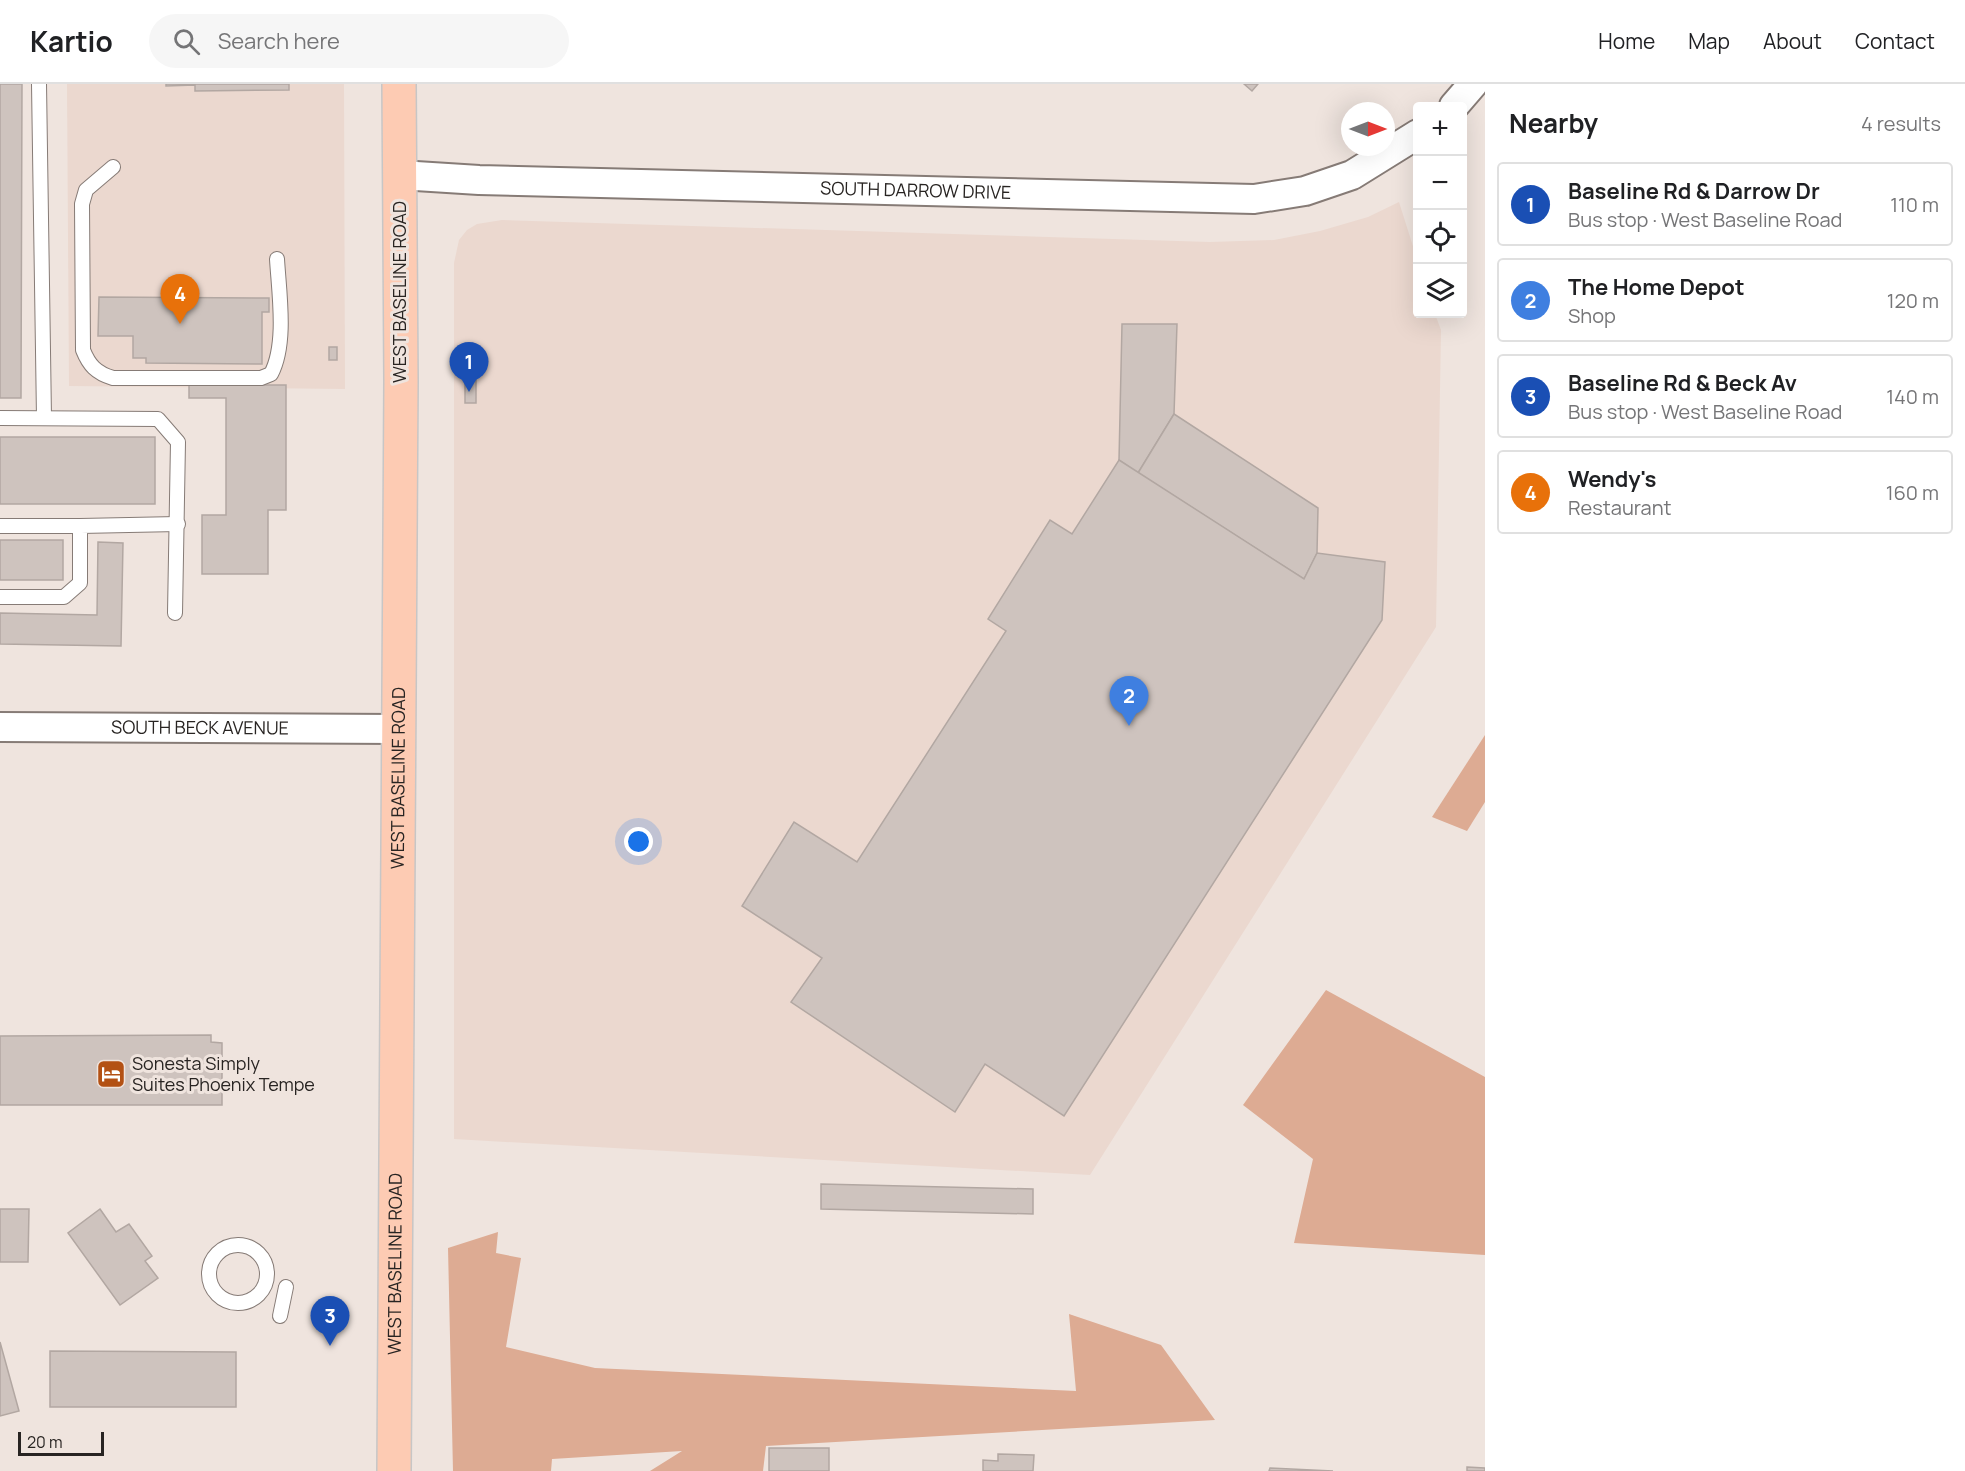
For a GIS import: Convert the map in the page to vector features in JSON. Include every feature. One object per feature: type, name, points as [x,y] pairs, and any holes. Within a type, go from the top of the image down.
[{"type":"main road","name":"WEST BASELINE ROAD","points":[[394,1471],[401,382],[399,84]]},
{"type":"street","points":[[1457,102],[1473,84]]},
{"type":"street","name":"SOUTH DARROW DRIVE","points":[[400,176],[479,180],[1254,199],[1305,191],[1352,175],[1413,137]]},
{"type":"street","name":"SOUTH BECK AVENUE","points":[[0,727],[398,729]]},
{"type":"lane","points":[[39,84],[44,418]]},
{"type":"lane","points":[[113,167],[86,190],[82,204],[83,350],[89,364],[101,374],[113,378],[261,378],[271,374],[277,362],[280,346],[277,259]]},
{"type":"lane","points":[[0,418],[159,419],[178,441],[175,613]]},
{"type":"lane","points":[[0,526],[178,524]]},
{"type":"lane","points":[[0,597],[64,597],[80,583],[80,526]]},
{"type":"lane","points":[[232,1245],[241,1245],[259,1253],[267,1270],[264,1289],[249,1302],[240,1304],[230,1303],[221,1298],[214,1292],[208,1273],[215,1255],[232,1245]]},
{"type":"lane","points":[[264,1289],[285,1292],[280,1317]]},
{"type":"shaded area","points":[[67,84],[344,84],[345,389],[69,386]]},
{"type":"shaded area","points":[[1399,202],[1413,246],[1413,318],[1436,318],[1441,330],[1436,627],[1090,1175],[454,1139],[454,263],[459,240],[467,230],[477,224],[502,220],[1210,242],[1274,240],[1320,231],[1368,217]]},
{"type":"shaded area","points":[[1485,735],[1485,802],[1467,831],[1432,817]]},
{"type":"shaded area","points":[[1326,990],[1485,1077],[1485,1255],[1294,1243],[1313,1159],[1243,1105]]},
{"type":"shaded area","points":[[498,1232],[496,1253],[521,1258],[506,1347],[595,1368],[1076,1391],[1069,1314],[1161,1345],[1215,1420],[766,1446],[763,1471],[650,1471],[682,1451],[552,1459],[551,1471],[453,1471],[448,1248]]},
{"type":"building","points":[[0,84],[22,84],[21,398],[0,398]]},
{"type":"building","points":[[166,84],[289,84],[289,90],[195,91],[195,85],[166,86]]},
{"type":"building","points":[[1244,84],[1258,84],[1252,91]]},
{"type":"building","points":[[99,297],[269,298],[269,312],[262,312],[262,364],[146,363],[146,358],[133,358],[133,336],[98,336]]},
{"type":"building","points":[[1122,324],[1177,324],[1174,414],[1138,473],[1119,460]]},
{"type":"building","points":[[329,347],[337,347],[337,360],[329,360]]},
{"type":"building","points":[[465,379],[476,380],[476,403],[465,403]]},
{"type":"building","points":[[189,385],[286,385],[286,510],[268,510],[268,574],[202,574],[202,515],[226,515],[226,398],[189,398]]},
{"type":"building","points":[[1174,414],[1318,508],[1317,553],[1304,579],[1138,473]]},
{"type":"building","points":[[0,437],[155,437],[155,504],[0,504]]},
{"type":"building","points":[[1119,460],[1304,579],[1317,553],[1385,562],[1382,620],[1064,1116],[985,1064],[955,1112],[791,1002],[822,958],[742,906],[794,822],[857,862],[1006,631],[988,619],[1050,520],[1072,534]]},
{"type":"building","points":[[0,540],[63,540],[63,580],[0,580]]},
{"type":"building","points":[[98,542],[123,543],[121,646],[0,644],[0,613],[97,615]]},
{"type":"building","name":"Sonesta Simply Suites Phoenix Tempe","points":[[211,1035],[211,1042],[222,1043],[222,1105],[0,1105],[0,1036]]},
{"type":"building","points":[[821,1184],[1033,1189],[1033,1214],[821,1209]]},
{"type":"building","points":[[0,1209],[29,1209],[28,1262],[0,1262]]},
{"type":"building","points":[[100,1209],[116,1232],[129,1224],[152,1256],[145,1261],[158,1278],[120,1305],[68,1233]]},
{"type":"building","points":[[0,1342],[19,1411],[0,1416]]},
{"type":"building","points":[[50,1351],[236,1352],[236,1407],[50,1407]]},
{"type":"building","points":[[769,1448],[829,1448],[829,1471],[769,1471]]},
{"type":"building","points":[[998,1454],[1034,1455],[1033,1471],[983,1471],[983,1460],[998,1461]]},
{"type":"building","points":[[1467,1467],[1485,1468],[1485,1471],[1467,1471]]},
{"type":"building","points":[[1270,1468],[1333,1471],[1269,1471]]},
{"type":"place","name":"Wendy's","points":[[180,324]]},
{"type":"place","name":"Baseline Rd & Darrow Dr","points":[[469,392]]},
{"type":"place","name":"The Home Depot","points":[[1129,726]]},
{"type":"place","name":"Sonesta Simply Suites Phoenix Tempe","points":[[111,1074]]},
{"type":"place","name":"Baseline Rd & Beck Av","points":[[330,1346]]}]
